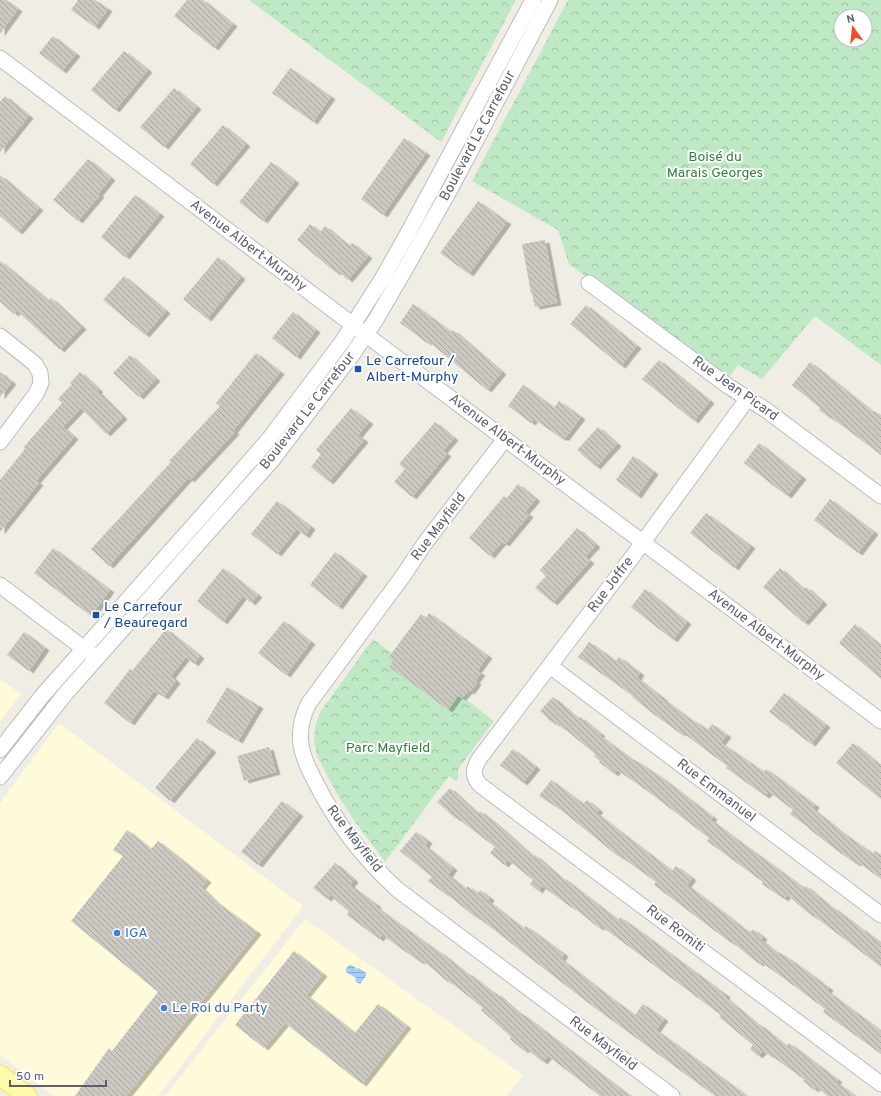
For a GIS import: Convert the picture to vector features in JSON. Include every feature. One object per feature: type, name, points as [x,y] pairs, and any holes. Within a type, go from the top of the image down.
[{"type":"main road","points":[[0,1075],[27,1096]]},
{"type":"street","name":"Boulevard Le Carrefour","points":[[0,750],[42,696],[203,515],[268,439],[353,325],[408,233],[533,0]]},
{"type":"street","name":"Boulevard Le Carrefour","points":[[0,777],[49,713],[96,658],[273,459],[320,398],[366,334],[383,308],[415,252],[550,0]]},
{"type":"street","name":"Avenue Albert-Murphy","points":[[0,58],[881,721]]},
{"type":"street","name":"Rue Jean Picard","points":[[589,283],[728,386],[766,410],[881,496]]},
{"type":"street","points":[[0,336],[35,364],[40,373],[41,383],[36,394],[0,442]]},
{"type":"street","name":"Rue Joffre","points":[[474,772],[479,759],[643,542],[748,398]]},
{"type":"street","name":"Rue Mayfield","points":[[505,439],[426,543],[309,704],[305,712],[301,728],[302,752],[312,776],[332,813],[354,842],[390,882],[407,898],[672,1096]]},
{"type":"street","points":[[0,585],[96,658]]},
{"type":"street","name":"Rue Emmanuel","points":[[550,666],[881,915]]},
{"type":"street","name":"Rue Romiti","points":[[474,772],[475,778],[480,784],[881,1084]]},
{"type":"shaded area","points":[[0,679],[21,694],[0,722]]},
{"type":"shaded area","points":[[59,723],[303,906],[158,1096],[54,1096],[0,1055],[0,803]]},
{"type":"shaded area","points":[[305,919],[523,1075],[506,1096],[165,1096]]},
{"type":"green space","points":[[249,0],[516,0],[441,142]]},
{"type":"green space","name":"Boisé du Marais Georges","points":[[568,0],[881,0],[881,365],[815,316],[762,379],[738,365],[727,380],[569,264],[558,230],[472,181]]},
{"type":"green space","name":"Parc Mayfield","points":[[373,639],[392,653],[388,658],[393,661],[389,667],[447,710],[458,696],[463,697],[494,721],[458,769],[458,779],[456,781],[449,776],[385,862],[338,796],[317,756],[314,741],[315,727],[320,712]]},
{"type":"water","points":[[349,965],[352,965],[357,969],[359,968],[366,973],[366,976],[360,984],[355,981],[356,978],[346,972]]},
{"type":"building","points":[[0,0],[6,0],[18,9],[0,34]]},
{"type":"building","points":[[78,0],[95,0],[108,9],[95,27],[71,10]]},
{"type":"building","points":[[187,0],[203,0],[233,24],[214,48],[174,16]]},
{"type":"building","points":[[53,36],[76,54],[62,71],[39,53]]},
{"type":"building","points":[[124,51],[148,70],[115,110],[91,90]]},
{"type":"building","points":[[290,68],[331,97],[313,122],[272,93]]},
{"type":"building","points":[[174,88],[197,107],[164,147],[140,127]]},
{"type":"building","points":[[5,96],[29,116],[0,152],[0,102]]},
{"type":"building","points":[[223,125],[246,144],[213,184],[190,164]]},
{"type":"building","points":[[404,138],[426,153],[383,215],[361,199]]},
{"type":"building","points":[[88,159],[111,178],[98,194],[100,195],[78,221],[53,200]]},
{"type":"building","points":[[271,162],[295,181],[263,221],[239,202]]},
{"type":"building","points":[[0,175],[39,208],[18,232],[0,216]]},
{"type":"building","points":[[135,195],[160,214],[125,257],[101,237]]},
{"type":"building","points":[[478,201],[507,222],[469,274],[440,253]]},
{"type":"building","points":[[310,224],[320,232],[325,226],[349,246],[352,243],[368,256],[348,280],[338,271],[336,273],[297,240]]},
{"type":"building","points":[[545,240],[557,303],[535,307],[522,244]]},
{"type":"building","points":[[218,257],[241,277],[207,319],[183,299]]},
{"type":"building","points":[[0,261],[49,301],[51,298],[82,327],[60,350],[17,311],[14,314],[0,302]]},
{"type":"building","points":[[124,276],[166,311],[145,335],[103,300]]},
{"type":"building","points":[[413,304],[451,332],[453,330],[502,372],[487,390],[428,341],[427,343],[400,323]]},
{"type":"building","points":[[586,305],[637,346],[621,366],[570,324]]},
{"type":"building","points":[[293,312],[316,330],[296,357],[272,338]]},
{"type":"building","points":[[256,353],[280,372],[233,431],[235,432],[190,480],[188,478],[109,566],[91,549],[220,406],[216,403]]},
{"type":"building","points":[[130,355],[156,379],[139,397],[113,373]]},
{"type":"building","points":[[659,360],[710,401],[694,421],[642,379]]},
{"type":"building","points":[[810,362],[873,412],[874,411],[881,416],[881,455],[819,410],[820,408],[792,385]]},
{"type":"building","points":[[0,372],[12,382],[0,397]]},
{"type":"building","points":[[80,372],[99,390],[97,391],[123,417],[106,434],[81,408],[63,427],[74,437],[36,481],[39,483],[0,532],[0,480],[25,449],[23,448],[62,403],[58,399],[72,384],[70,383]]},
{"type":"building","points":[[523,385],[554,408],[559,401],[581,417],[565,438],[561,438],[534,419],[531,423],[508,406]]},
{"type":"building","points":[[351,408],[369,422],[358,435],[364,440],[329,482],[311,467],[321,454],[316,450]]},
{"type":"building","points":[[435,422],[454,438],[443,451],[447,454],[412,497],[394,482],[405,469],[399,464]]},
{"type":"building","points":[[598,427],[617,444],[596,467],[577,450]]},
{"type":"building","points":[[759,443],[802,477],[787,496],[744,463]]},
{"type":"building","points":[[633,456],[654,472],[637,496],[616,480]]},
{"type":"building","points":[[518,484],[536,499],[525,512],[529,515],[505,544],[502,542],[490,556],[469,538],[504,496],[507,498]]},
{"type":"building","points":[[830,499],[874,532],[858,553],[814,520]]},
{"type":"building","points":[[277,501],[311,527],[305,536],[297,529],[277,554],[251,534]]},
{"type":"building","points":[[706,513],[751,546],[734,568],[690,533]]},
{"type":"building","points":[[577,528],[596,545],[585,557],[590,561],[553,603],[535,588],[546,576],[540,570]]},
{"type":"building","points":[[53,548],[110,590],[91,616],[34,573]]},
{"type":"building","points":[[335,552],[363,574],[338,607],[310,585]]},
{"type":"building","points":[[223,568],[258,595],[251,603],[243,596],[223,622],[197,601]]},
{"type":"building","points":[[780,568],[803,589],[806,587],[823,602],[804,623],[763,587]]},
{"type":"building","points":[[645,589],[687,622],[673,640],[631,607]]},
{"type":"building","points":[[429,613],[488,656],[477,671],[481,673],[475,681],[477,682],[474,687],[462,698],[458,696],[448,710],[389,667],[393,661],[388,658],[421,614],[426,618]]},
{"type":"building","points":[[284,621],[311,642],[286,675],[258,653]]},
{"type":"building","points":[[855,624],[881,646],[881,679],[839,643]]},
{"type":"building","points":[[166,629],[200,656],[194,664],[186,657],[171,676],[176,681],[164,697],[154,691],[130,723],[104,703],[130,669],[132,671]]},
{"type":"building","points":[[24,632],[45,648],[29,671],[7,655]]},
{"type":"building","points":[[589,642],[616,661],[619,657],[640,673],[637,678],[694,722],[695,721],[708,730],[712,724],[727,735],[721,743],[764,772],[766,769],[815,805],[813,809],[839,830],[873,854],[875,851],[881,855],[881,879],[858,862],[856,864],[835,849],[790,814],[793,810],[769,792],[765,796],[726,768],[727,766],[682,732],[681,734],[652,713],[632,697],[633,696],[578,657]]},
{"type":"building","points":[[227,687],[259,706],[238,741],[206,722]]},
{"type":"building","points":[[784,693],[826,725],[811,744],[769,712]]},
{"type":"building","points":[[553,697],[578,719],[580,717],[601,734],[599,735],[634,761],[635,760],[662,778],[713,817],[711,820],[739,841],[804,888],[806,886],[832,908],[833,907],[881,943],[881,967],[814,916],[813,917],[787,895],[784,899],[762,884],[763,882],[707,841],[709,838],[646,790],[617,770],[614,774],[599,762],[600,761],[594,756],[595,754],[561,726],[560,727],[553,721],[552,723],[540,711]]},
{"type":"building","points":[[197,738],[212,750],[170,801],[155,788]]},
{"type":"building","points":[[853,743],[881,766],[881,799],[836,763]]},
{"type":"building","points":[[269,747],[276,772],[244,781],[237,756]]},
{"type":"building","points":[[513,749],[536,767],[523,783],[500,765]]},
{"type":"building","points":[[551,780],[583,804],[587,800],[599,810],[596,813],[672,871],[676,866],[692,878],[687,885],[750,933],[753,929],[763,937],[761,940],[778,954],[779,952],[801,967],[829,988],[827,991],[881,1031],[881,1054],[823,1012],[825,1009],[761,962],[759,964],[732,942],[731,943],[654,885],[656,882],[620,856],[619,857],[561,810],[539,796]]},
{"type":"building","points":[[450,788],[478,814],[480,811],[533,857],[535,855],[561,878],[562,877],[618,920],[620,917],[726,995],[725,997],[758,1025],[759,1024],[786,1046],[789,1043],[838,1080],[836,1082],[855,1096],[828,1096],[816,1087],[814,1090],[803,1081],[805,1080],[769,1054],[768,1055],[763,1051],[758,1056],[750,1049],[753,1045],[719,1017],[721,1015],[601,926],[599,928],[573,907],[572,908],[542,886],[538,891],[530,884],[533,880],[508,860],[504,865],[490,853],[495,847],[457,818],[456,819],[437,802]]},
{"type":"building","points":[[282,801],[299,814],[258,865],[241,852]]},
{"type":"building","points":[[127,830],[151,849],[158,841],[207,880],[201,887],[215,901],[257,932],[126,1096],[75,1096],[109,1048],[112,1051],[158,992],[71,921],[123,856],[113,850]]},
{"type":"building","points":[[416,832],[428,841],[425,846],[453,868],[448,875],[466,889],[468,886],[477,894],[480,890],[490,898],[488,901],[524,929],[526,926],[564,954],[561,959],[635,1015],[643,1004],[664,1019],[656,1030],[747,1096],[715,1096],[587,1002],[476,916],[475,917],[428,881],[432,877],[400,851]]},
{"type":"building","points":[[335,863],[354,880],[350,885],[377,905],[376,907],[440,952],[467,974],[468,973],[495,994],[496,993],[520,1014],[521,1013],[630,1096],[600,1096],[548,1056],[543,1062],[525,1048],[524,1051],[481,1010],[483,1008],[449,981],[448,982],[422,960],[420,962],[382,935],[379,939],[347,915],[349,912],[330,895],[327,899],[313,888]]},
{"type":"building","points":[[294,951],[323,974],[306,995],[355,1033],[378,1004],[407,1026],[362,1084],[285,1023],[264,1048],[235,1025]]},
{"type":"place","name":"Le Carrefour / Albert-Murphy","points":[[358,369]]},
{"type":"place","name":"Le Carrefour / Beauregard","points":[[96,615]]},
{"type":"place","name":"IGA","points":[[117,933]]},
{"type":"place","name":"Le Roi du Party","points":[[164,1008]]}]
